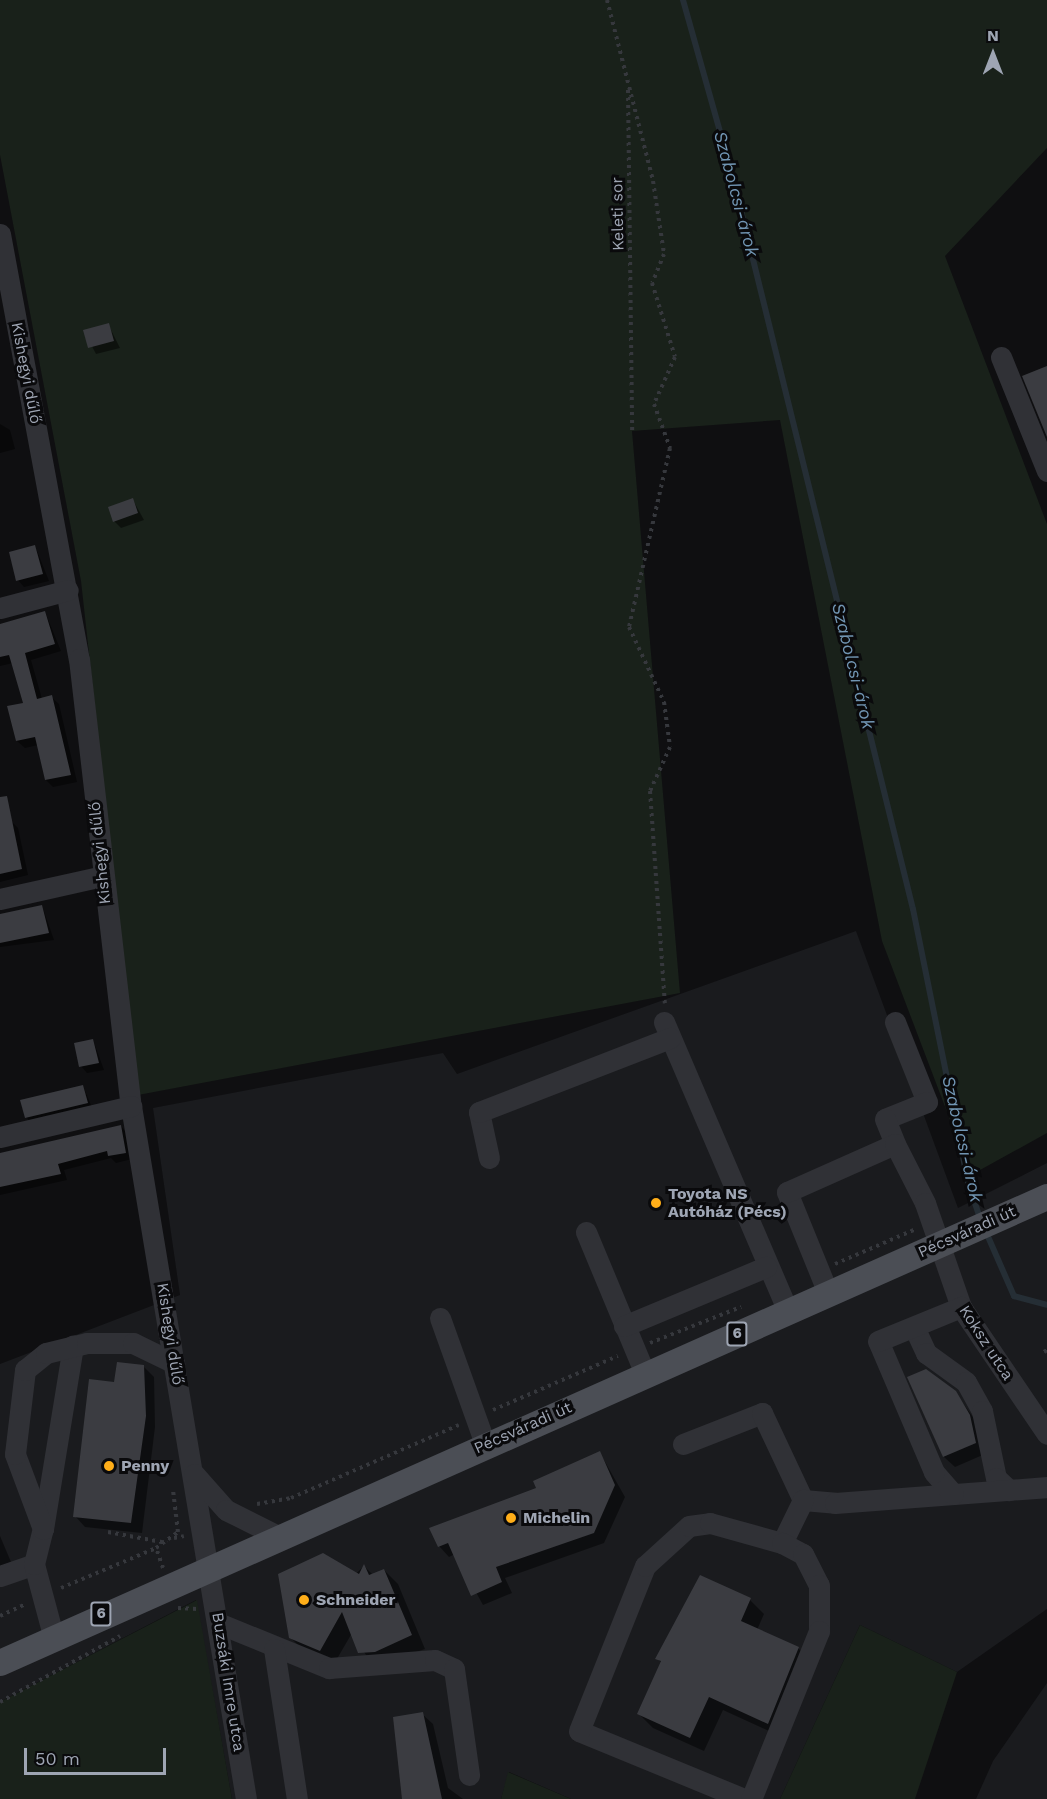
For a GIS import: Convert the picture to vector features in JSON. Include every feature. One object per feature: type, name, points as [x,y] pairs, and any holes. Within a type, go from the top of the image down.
[{"type":"main road","name":"Pécsváradi út","points":[[0,1663],[53,1635],[209,1565],[645,1374],[783,1301],[822,1283],[934,1234],[984,1225],[1047,1197]]},
{"type":"street","name":"Kishegyi dűlő","points":[[0,234],[68,590],[131,1106],[209,1565]]},
{"type":"street","points":[[1001,357],[1047,471]]},
{"type":"street","points":[[0,608],[68,590]]},
{"type":"street","points":[[0,898],[102,876]]},
{"type":"street","name":"Koksz utca","points":[[895,1022],[927,1102],[885,1119],[934,1234],[961,1307],[1047,1434]]},
{"type":"street","points":[[489,1158],[479,1112],[667,1030],[766,1267],[783,1301]]},
{"type":"street","points":[[0,1137],[131,1106]]},
{"type":"street","points":[[822,1283],[786,1191],[895,1144]]},
{"type":"street","points":[[586,1232],[645,1374]]},
{"type":"street","points":[[624,1326],[766,1267]]},
{"type":"street","points":[[953,1494],[934,1472],[878,1341],[961,1307]]},
{"type":"street","points":[[440,1318],[485,1444]]},
{"type":"street","points":[[914,1326],[926,1353],[955,1372],[971,1392],[982,1411],[996,1478],[1009,1490]]},
{"type":"street","points":[[43,1529],[20,1478],[15,1424],[25,1370],[46,1353],[73,1345],[133,1343],[174,1363]]},
{"type":"street","points":[[53,1635],[34,1564],[43,1529],[73,1345]]},
{"type":"street","points":[[683,1444],[762,1413],[803,1500]]},
{"type":"street","points":[[194,1473],[231,1514],[278,1536]]},
{"type":"street","points":[[803,1500],[953,1494],[1047,1487]]},
{"type":"street","points":[[782,1543],[803,1500]]},
{"type":"street","points":[[744,1799],[579,1731],[645,1566],[671,1537],[689,1526],[710,1523],[782,1543],[803,1554],[819,1585],[819,1631],[751,1799]]},
{"type":"street","points":[[0,1576],[34,1564]]},
{"type":"street","name":"Buzsáki Imre utca","points":[[209,1565],[246,1799]]},
{"type":"street","points":[[217,1614],[274,1648],[329,1668],[435,1660],[454,1669],[469,1775]]},
{"type":"street","points":[[274,1648],[297,1799]]},
{"type":"path","name":"Keleti sor","points":[[606,0],[628,89],[632,431]]},
{"type":"path","points":[[606,0],[653,181],[664,254],[652,283],[675,357],[654,404],[670,448],[629,627],[664,702],[670,747],[650,791],[667,1030]]},
{"type":"path","points":[[822,1283],[934,1234]]},
{"type":"path","points":[[231,1514],[238,1504],[291,1498],[634,1350],[783,1301]]},
{"type":"path","points":[[172,1484],[174,1538]]},
{"type":"path","points":[[0,1616],[167,1544],[174,1538],[203,1531]]},
{"type":"path","points":[[108,1532],[167,1544]]},
{"type":"path","points":[[156,1548],[178,1608]]},
{"type":"path","points":[[168,1613],[178,1608],[217,1614]]},
{"type":"path","points":[[0,1702],[125,1633]]},
{"type":"shaded area","points":[[0,0],[1047,0],[1047,148],[945,256],[1047,524],[1047,1133],[971,1175],[882,941],[780,420],[632,431],[680,993],[138,1095],[81,581],[0,155]]},
{"type":"shaded area","points":[[856,931],[958,1208],[1047,1163],[1047,1609],[957,1672],[860,1625],[780,1799],[571,1799],[509,1772],[501,1799],[232,1799],[196,1600],[0,1702],[0,1364],[180,1295],[153,1108],[443,1053],[457,1074]]},
{"type":"shaded area","points":[[197,1600],[232,1799],[0,1799],[0,1702]]},
{"type":"shaded area","points":[[860,1625],[957,1672],[915,1799],[780,1799]]},
{"type":"shaded area","points":[[1047,1683],[1047,1799],[976,1799],[993,1761]]},
{"type":"shaded area","points":[[508,1772],[571,1799],[501,1799]]},
{"type":"building","points":[[109,323],[114,341],[88,348],[83,330]]},
{"type":"building","points":[[1047,366],[1047,437],[1022,376]]},
{"type":"building","points":[[133,498],[138,513],[113,522],[108,507]]},
{"type":"building","points":[[35,545],[43,574],[16,581],[9,552]]},
{"type":"building","points":[[45,611],[55,644],[25,653],[37,699],[52,695],[71,775],[45,780],[35,737],[16,741],[7,706],[23,703],[9,655],[0,657],[0,624]]},
{"type":"building","points":[[7,796],[22,869],[0,874],[0,797]]},
{"type":"building","points":[[42,905],[49,933],[0,943],[0,914]]},
{"type":"building","points":[[93,1039],[99,1063],[79,1067],[74,1043]]},
{"type":"building","points":[[83,1085],[88,1103],[25,1118],[20,1100]]},
{"type":"building","points":[[121,1125],[126,1153],[108,1156],[107,1151],[58,1164],[61,1174],[0,1187],[0,1153]]},
{"type":"building","name":"Penny","points":[[117,1362],[144,1365],[146,1416],[131,1523],[73,1517],[89,1379],[114,1382]]},
{"type":"building","points":[[926,1369],[956,1391],[970,1415],[976,1443],[943,1457],[907,1377]]},
{"type":"building","points":[[600,1451],[615,1485],[594,1533],[496,1567],[502,1582],[471,1596],[448,1543],[438,1547],[429,1528],[536,1488],[533,1481]]},
{"type":"building","points":[[323,1553],[359,1574],[364,1564],[369,1575],[384,1569],[412,1635],[375,1652],[358,1653],[342,1612],[320,1651],[289,1638],[278,1574]]},
{"type":"building","points":[[700,1575],[751,1598],[741,1621],[799,1647],[768,1724],[709,1697],[690,1738],[637,1714],[661,1661],[655,1659]]},
{"type":"building","points":[[423,1712],[442,1799],[402,1799],[393,1717]]},
{"type":"waterway","name":"Szabolcsi-árok","points":[[683,0],[732,174],[913,909],[969,1186],[981,1220]]},
{"type":"waterway","name":"Szabolcsi-árok","points":[[986,1232],[1014,1296],[1047,1305]]},
{"type":"place","name":"Toyota NS Autóház (Pécs)","points":[[656,1203]]},
{"type":"place","name":"Penny","points":[[109,1466]]},
{"type":"place","name":"Michelin","points":[[511,1518]]},
{"type":"place","name":"Schneider","points":[[304,1600]]}]
